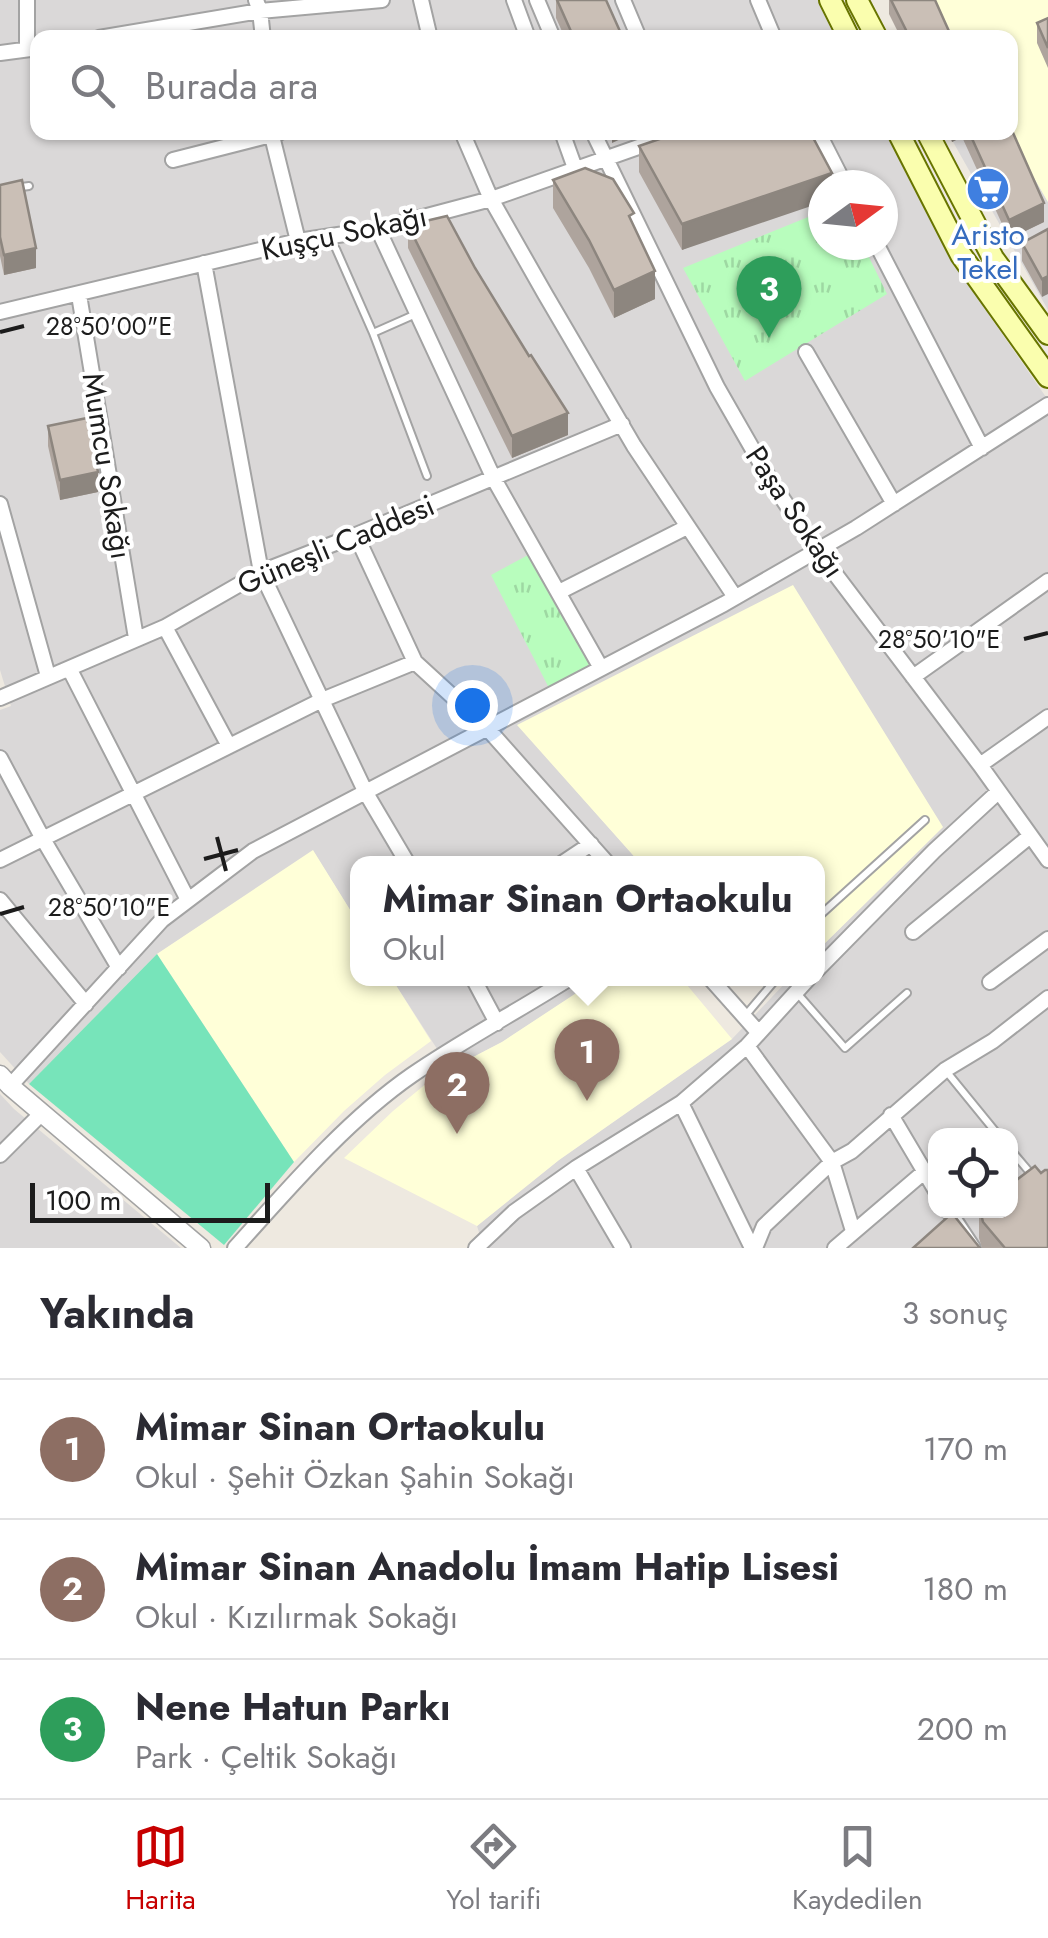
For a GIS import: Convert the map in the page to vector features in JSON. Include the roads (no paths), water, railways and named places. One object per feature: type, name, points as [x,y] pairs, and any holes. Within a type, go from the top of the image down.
[{"type":"main road","points":[[830,0],[846,30]]},
{"type":"main road","points":[[857,0],[873,30]]},
{"type":"main road","points":[[902,140],[962,255],[1048,377]]},
{"type":"main road","points":[[931,140],[993,258],[1046,329]]},
{"type":"street","points":[[27,0],[30,30]]},
{"type":"street","points":[[139,30],[258,6],[382,0]]},
{"type":"street","points":[[421,0],[428,30]]},
{"type":"street","points":[[514,0],[525,30]]},
{"type":"street","points":[[537,0],[550,30]]},
{"type":"street","points":[[623,0],[635,30]]},
{"type":"street","points":[[758,0],[771,30]]},
{"type":"street","points":[[0,53],[30,48]]},
{"type":"street","points":[[174,160],[248,140]]},
{"type":"street","points":[[276,140],[298,241]]},
{"type":"street","points":[[465,140],[491,199],[622,424],[735,597]]},
{"type":"street","points":[[565,140],[576,170]]},
{"type":"street","name":"Paşa Sokağı","points":[[596,140],[718,387],[772,483],[1046,854]]},
{"type":"street","name":"Kuşçu Sokağı","points":[[0,312],[298,241],[378,229],[491,199],[660,140]]},
{"type":"street","points":[[822,140],[838,170]]},
{"type":"street","points":[[378,229],[494,479],[601,668]]},
{"type":"street","points":[[884,260],[982,448]]},
{"type":"street","points":[[204,264],[261,572],[366,792],[403,856]]},
{"type":"street","name":"Mumcu Sokağı","points":[[79,294],[136,638]]},
{"type":"street","points":[[806,352],[894,504]]},
{"type":"street","points":[[201,1248],[5,1081],[86,1004],[162,920],[254,851],[735,597],[894,504],[1048,405]]},
{"type":"street","name":"Güneşli Caddesi","points":[[0,698],[165,627],[261,572],[622,424]]},
{"type":"street","points":[[0,504],[48,676]]},
{"type":"street","points":[[559,592],[687,528]]},
{"type":"street","points":[[356,536],[416,662],[488,728],[601,856]]},
{"type":"street","points":[[913,677],[1048,581]]},
{"type":"street","points":[[165,627],[229,746]]},
{"type":"street","points":[[0,860],[322,700],[416,662]]},
{"type":"street","points":[[70,670],[188,900]]},
{"type":"street","points":[[980,766],[1048,718]]},
{"type":"street","points":[[0,758],[119,968]]},
{"type":"street","points":[[825,962],[934,850],[998,792]]},
{"type":"street","points":[[913,932],[1030,836]]},
{"type":"street","points":[[573,856],[591,844]]},
{"type":"street","points":[[0,900],[86,1004]]},
{"type":"street","points":[[990,982],[1048,939]]},
{"type":"street","points":[[477,986],[498,1023]]},
{"type":"street","points":[[235,1248],[300,1176],[409,1077],[557,986]]},
{"type":"street","points":[[717,986],[758,1032]]},
{"type":"street","points":[[476,1248],[514,1212],[576,1168],[681,1103],[747,1046],[802,986]]},
{"type":"street","points":[[753,1248],[764,1226],[832,1162],[852,1151],[945,1070],[1048,998]]},
{"type":"street","points":[[747,1046],[832,1162],[853,1231]]},
{"type":"street","points":[[681,1103],[753,1248]]},
{"type":"street","points":[[0,1155],[42,1113]]},
{"type":"street","points":[[891,1115],[928,1178]]},
{"type":"street","points":[[576,1168],[623,1248]]},
{"type":"street","points":[[835,1248],[924,1172]]},
{"type":"street","points":[[953,1218],[974,1248]]},
{"type":"lane","points":[[0,190],[29,186]]},
{"type":"lane","points":[[336,249],[427,476]]},
{"type":"lane","points":[[372,333],[418,314]]},
{"type":"lane","points":[[825,911],[926,820]]},
{"type":"lane","points":[[744,1016],[770,986]]},
{"type":"lane","points":[[796,992],[845,1048],[907,992]]},
{"type":"lane","points":[[945,1070],[992,1128]]},
{"type":"lane","points":[[1018,1158],[1040,1183]]},
{"type":"place","name":"Aristo Tekel","points":[[988,189]]},
{"type":"place","name":"Nene Hatun Parkı","points":[[769,338]]},
{"type":"place","name":"Mimar Sinan Ortaokulu","points":[[587,1101]]},
{"type":"place","name":"Mimar Sinan Anadolu İmam Hatip Lisesi","points":[[457,1134]]}]
